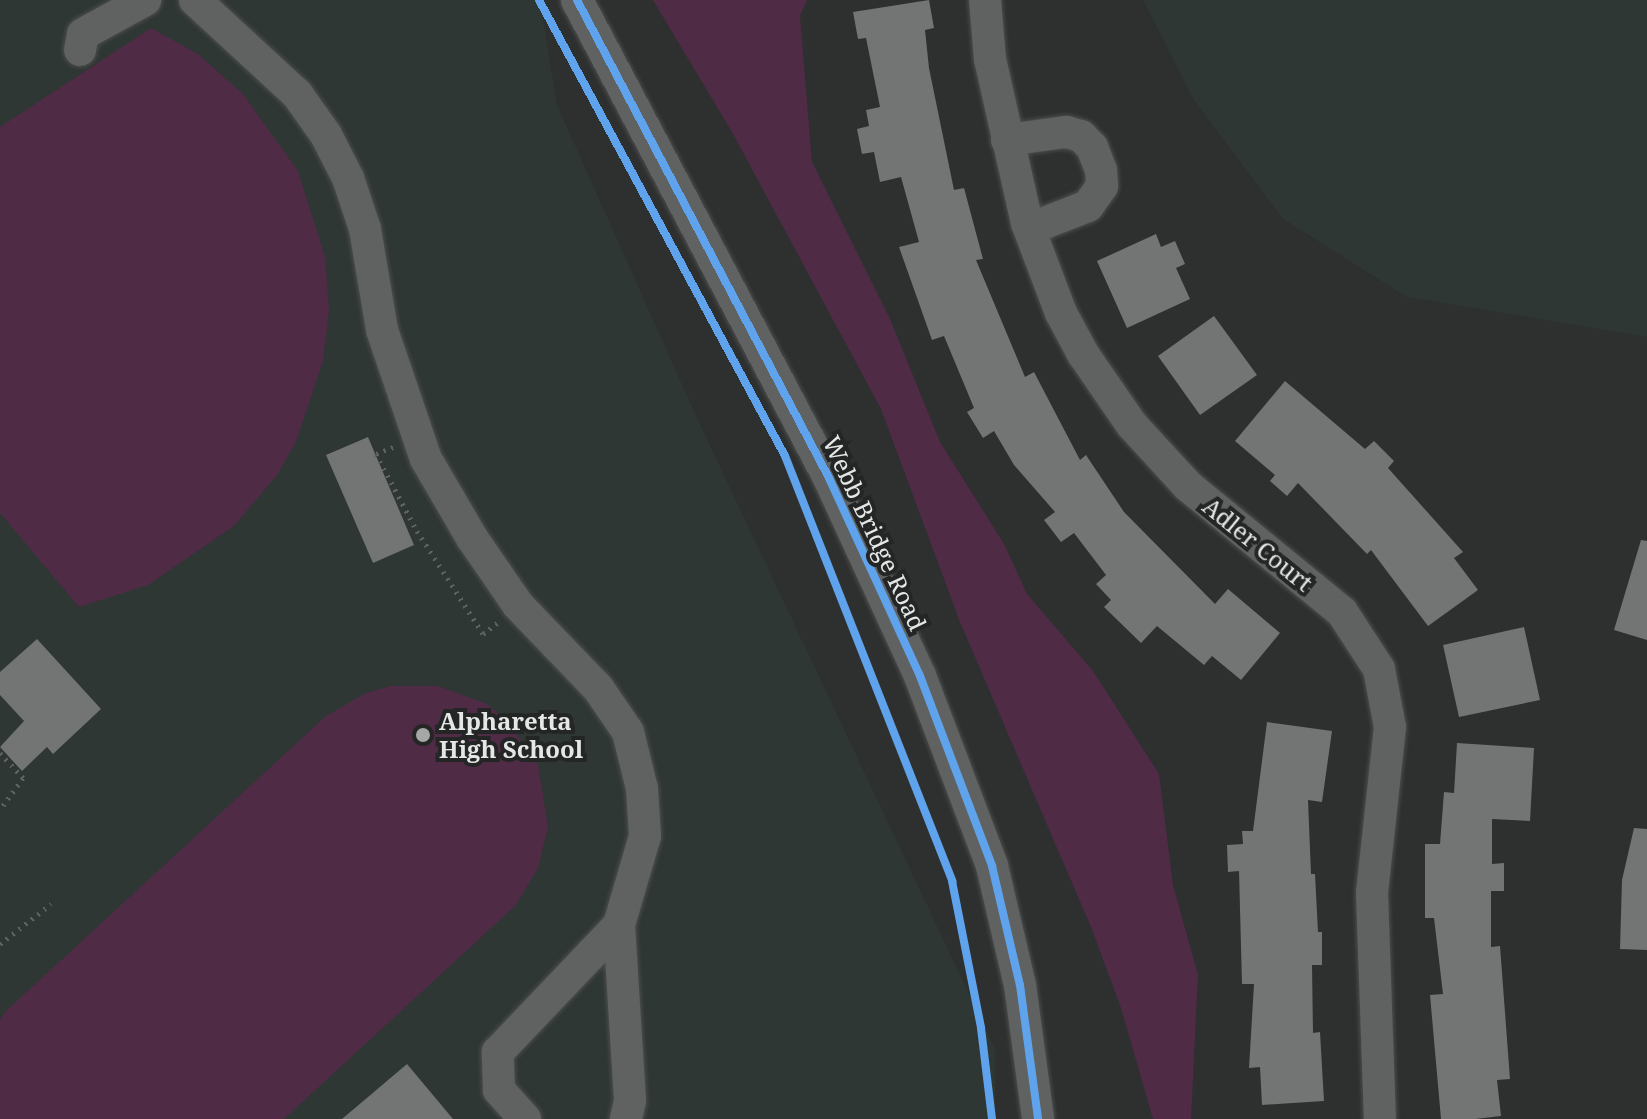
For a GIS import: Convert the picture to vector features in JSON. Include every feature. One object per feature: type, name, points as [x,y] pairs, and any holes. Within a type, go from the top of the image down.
[{"type":"street","points":[[80,50],[83,34],[145,0]]},
{"type":"street","points":[[195,0],[297,94],[326,135],[365,229],[382,330],[426,459],[518,605],[598,688],[628,732],[642,789],[645,836],[619,925],[630,1101],[626,1119]]},
{"type":"street","name":"Webb Bridge Road","points":[[577,0],[829,478],[920,676],[992,866],[1020,985],[1038,1119]]},
{"type":"street","name":"Adler Court","points":[[985,0],[990,59],[1007,140],[1029,229],[1061,313],[1132,425],[1219,514],[1342,612],[1379,669],[1390,727],[1372,893],[1380,1119]]},
{"type":"street","points":[[1007,140],[1066,132],[1081,136],[1092,147],[1101,170],[1102,186],[1088,206],[1029,229]]},
{"type":"street","points":[[525,1119],[499,1090],[498,1052],[619,925]]},
{"type":"path","points":[[391,434],[399,445],[376,454],[447,582],[483,634],[503,618]]},
{"type":"path","points":[[0,753],[23,778],[0,810]]},
{"type":"path","points":[[0,944],[51,904]]},
{"type":"shaded area","name":"Alpharetta High School","points":[[0,0],[540,0],[557,105],[698,420],[995,1049],[995,1119],[0,1119]]},
{"type":"shaded area","points":[[653,0],[807,0],[800,16],[812,162],[890,319],[940,442],[1004,544],[1027,594],[1093,671],[1159,774],[1173,885],[1198,975],[1191,1119],[1153,1119],[1121,1008],[1091,927],[960,622],[881,409],[732,132]]},
{"type":"shaded area","points":[[1143,0],[1647,0],[1647,337],[1407,297],[1283,219],[1192,97]]},
{"type":"shaded area","points":[[151,28],[198,54],[243,94],[298,171],[325,257],[329,310],[323,361],[296,442],[277,475],[234,526],[148,585],[79,607],[0,513],[0,127]]},
{"type":"shaded area","points":[[391,686],[438,686],[487,704],[505,719],[538,764],[548,827],[538,868],[516,905],[284,1119],[0,1119],[0,1019],[6,1011],[326,716],[366,693]]},
{"type":"building","points":[[929,0],[934,28],[925,30],[929,68],[954,190],[964,188],[983,259],[976,260],[1025,377],[1034,372],[1080,460],[1086,455],[1124,512],[1215,604],[1228,589],[1280,633],[1241,680],[1212,656],[1204,665],[1157,626],[1141,643],[1104,607],[1111,600],[1096,584],[1106,575],[1074,533],[1061,542],[1044,520],[1055,512],[1014,465],[994,431],[983,438],[967,412],[974,408],[944,336],[932,340],[899,247],[919,242],[901,177],[880,182],[874,152],[862,154],[857,129],[869,126],[866,110],[880,107],[866,38],[858,39],[853,12]]},
{"type":"building","points":[[1156,234],[1161,247],[1175,241],[1185,264],[1176,268],[1190,299],[1127,328],[1097,261]]},
{"type":"building","points":[[1214,316],[1257,375],[1200,415],[1158,356]]},
{"type":"building","points":[[1285,381],[1365,449],[1374,441],[1394,461],[1388,468],[1463,552],[1454,558],[1478,590],[1428,626],[1371,550],[1367,554],[1298,483],[1287,496],[1270,481],[1275,475],[1235,441]]},
{"type":"building","points":[[368,437],[414,545],[373,563],[326,455]]},
{"type":"building","points":[[1641,540],[1647,541],[1647,640],[1614,630]]},
{"type":"building","points":[[1524,627],[1540,700],[1459,717],[1443,645]]},
{"type":"building","points":[[37,639],[101,709],[53,754],[47,747],[22,771],[0,747],[24,721],[0,695],[0,672]]},
{"type":"building","points":[[1267,722],[1332,731],[1322,802],[1308,800],[1311,874],[1315,874],[1318,932],[1322,932],[1322,965],[1312,965],[1313,1033],[1320,1032],[1324,1101],[1262,1105],[1260,1067],[1249,1068],[1254,984],[1242,984],[1239,871],[1228,872],[1227,845],[1243,844],[1242,831],[1253,831]]},
{"type":"building","points":[[1457,743],[1534,748],[1530,821],[1492,819],[1492,864],[1504,863],[1504,891],[1491,891],[1491,947],[1500,946],[1510,1079],[1497,1080],[1501,1116],[1475,1119],[1441,1119],[1430,995],[1443,994],[1434,918],[1425,918],[1425,844],[1440,844],[1444,792],[1454,793]]},
{"type":"building","points":[[1634,828],[1647,829],[1647,950],[1620,949],[1622,880]]},
{"type":"building","points":[[407,1064],[453,1119],[342,1119]]},
{"type":"cycle path","points":[[539,0],[785,456],[952,881],[981,1028],[992,1119]]},
{"type":"cycle path","points":[[577,0],[829,478],[920,676],[992,866],[1020,985],[1038,1119]]},
{"type":"place","name":"Alpharetta High School","points":[[423,735]]}]
